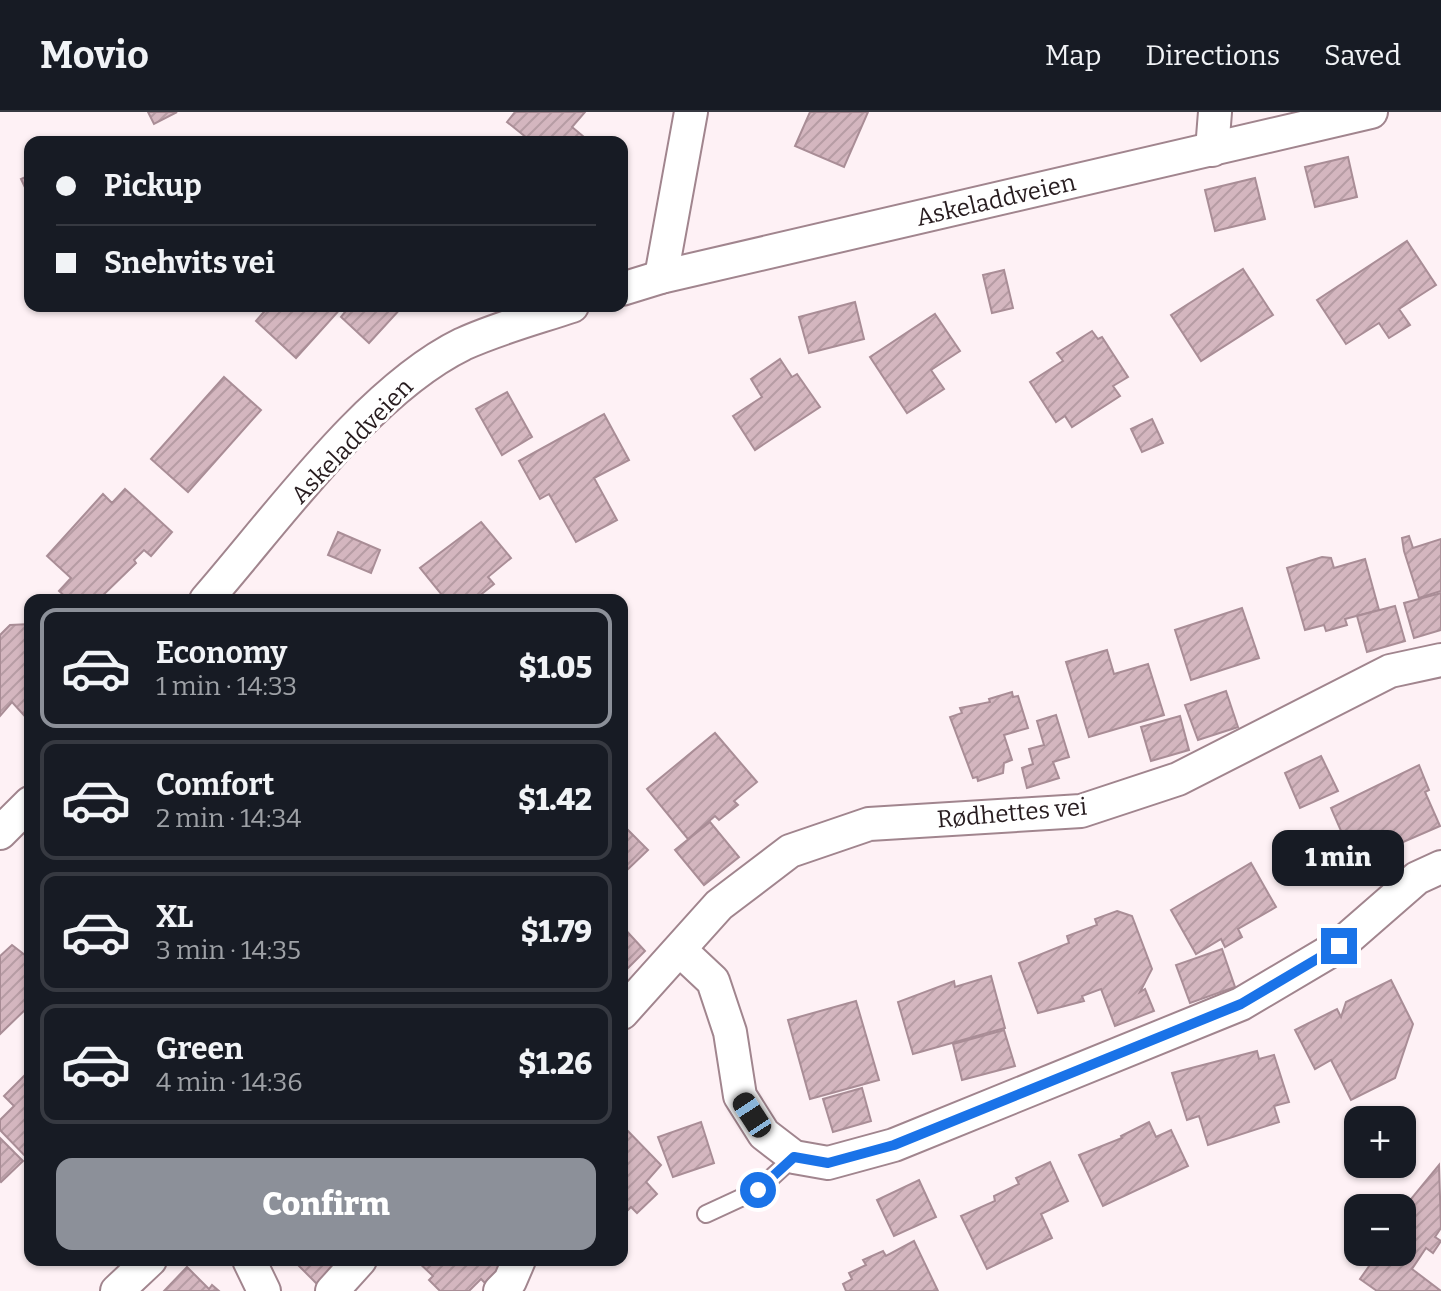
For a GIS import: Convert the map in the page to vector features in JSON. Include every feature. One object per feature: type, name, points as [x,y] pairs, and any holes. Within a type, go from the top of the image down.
[{"type":"street","points":[[661,277],[691,112]]},
{"type":"street","points":[[1212,150],[1215,112]]},
{"type":"street","name":"Askeladdveien","points":[[628,287],[1371,112]]},
{"type":"street","name":"Askeladdveien","points":[[211,594],[330,458],[410,379],[462,345],[555,312]]},
{"type":"street","name":"Rødhettes vei","points":[[628,1007],[719,905],[790,851],[869,824],[1081,811],[1178,779],[1390,671],[1441,660]]},
{"type":"street","points":[[0,833],[24,811]]},
{"type":"street","points":[[681,951],[713,981],[730,1032],[740,1096],[764,1134],[794,1157],[828,1163],[894,1145],[1241,1004],[1339,946],[1417,878],[1441,867]]},
{"type":"street","points":[[117,1291],[144,1266]]},
{"type":"street","points":[[332,1291],[355,1266]]},
{"type":"street","points":[[500,1291],[510,1281],[516,1266]]},
{"type":"lane","points":[[706,1214],[758,1190],[794,1157]]},
{"type":"building","points":[[148,112],[177,112],[154,124]]},
{"type":"building","points":[[515,112],[585,112],[572,127],[583,136],[524,136],[507,122]]},
{"type":"building","points":[[810,112],[868,112],[844,167],[795,146]]},
{"type":"building","points":[[1348,157],[1357,197],[1315,207],[1305,167]]},
{"type":"building","points":[[1255,178],[1265,219],[1215,231],[1205,190]]},
{"type":"building","points":[[1407,241],[1436,285],[1399,309],[1410,325],[1389,338],[1379,323],[1346,344],[1317,300]]},
{"type":"building","points":[[1243,269],[1273,315],[1201,361],[1171,315]]},
{"type":"building","points":[[1004,270],[1013,308],[992,313],[983,275]]},
{"type":"building","points":[[855,302],[864,339],[809,353],[799,317]]},
{"type":"building","points":[[264,312],[338,312],[296,358],[256,321]]},
{"type":"building","points":[[345,312],[397,312],[369,343],[341,317]]},
{"type":"building","points":[[935,314],[960,351],[931,370],[944,389],[907,413],[870,357]]},
{"type":"building","points":[[1092,331],[1098,339],[1102,337],[1128,377],[1113,386],[1120,396],[1072,427],[1065,416],[1056,422],[1030,382],[1063,361],[1057,353]]},
{"type":"building","points":[[780,359],[792,377],[797,374],[820,407],[755,450],[733,416],[762,397],[751,379]]},
{"type":"building","points":[[224,377],[261,410],[188,492],[151,459]]},
{"type":"building","points":[[507,392],[532,437],[502,455],[476,409]]},
{"type":"building","points":[[604,414],[629,460],[594,478],[617,520],[576,542],[549,494],[540,499],[519,461]]},
{"type":"building","points":[[1152,419],[1163,443],[1142,452],[1131,429]]},
{"type":"building","points":[[125,489],[172,532],[151,556],[144,550],[134,560],[136,563],[104,594],[62,594],[59,591],[71,578],[47,556],[103,494],[112,503]]},
{"type":"building","points":[[481,522],[511,558],[488,577],[494,584],[482,594],[441,594],[420,568]]},
{"type":"building","points":[[338,532],[380,550],[371,573],[328,555]]},
{"type":"building","points":[[1409,536],[1413,548],[1441,539],[1441,591],[1419,598],[1404,551],[1402,538]]},
{"type":"building","points":[[1322,557],[1331,558],[1334,568],[1365,559],[1379,610],[1345,619],[1347,625],[1326,631],[1324,625],[1305,630],[1287,568]]},
{"type":"building","points":[[1441,593],[1441,630],[1414,638],[1404,603]]},
{"type":"building","points":[[1395,606],[1405,641],[1367,652],[1357,616]]},
{"type":"building","points":[[1242,608],[1259,658],[1191,680],[1175,630]]},
{"type":"building","points":[[24,624],[24,715],[12,702],[0,716],[0,635],[10,625]]},
{"type":"building","points":[[1107,650],[1114,674],[1148,664],[1164,715],[1089,737],[1066,662]]},
{"type":"building","points":[[1226,691],[1238,727],[1198,740],[1185,705]]},
{"type":"building","points":[[1012,692],[1013,697],[1018,696],[1028,728],[1004,735],[1012,760],[1004,763],[1003,773],[978,781],[977,777],[973,778],[950,717],[962,713],[960,708],[990,702],[989,699]]},
{"type":"building","points":[[1056,715],[1069,757],[1053,762],[1059,778],[1027,788],[1022,768],[1033,764],[1029,749],[1044,745],[1037,721]]},
{"type":"building","points":[[1180,716],[1189,750],[1151,761],[1141,727]]},
{"type":"building","points":[[715,733],[757,782],[734,801],[738,805],[719,820],[715,816],[688,839],[647,789]]},
{"type":"building","points":[[1321,756],[1338,791],[1300,808],[1285,773]]},
{"type":"building","points":[[1419,765],[1429,790],[1425,792],[1440,826],[1355,863],[1331,808]]},
{"type":"building","points":[[710,822],[739,857],[704,885],[675,850]]},
{"type":"building","points":[[628,830],[648,850],[628,869]]},
{"type":"building","points":[[1251,863],[1276,907],[1238,929],[1242,937],[1225,947],[1221,939],[1196,954],[1171,910]]},
{"type":"building","points":[[1117,911],[1132,916],[1152,969],[1140,992],[1145,989],[1154,1011],[1115,1026],[1101,989],[1082,996],[1084,1001],[1038,1013],[1019,963],[1069,943],[1067,936],[1097,925],[1095,919]]},
{"type":"building","points":[[628,933],[645,951],[628,968]]},
{"type":"building","points":[[12,945],[24,954],[24,1011],[0,1034],[0,956]]},
{"type":"building","points":[[1222,949],[1235,987],[1190,1003],[1176,965]]},
{"type":"building","points":[[991,976],[1005,1028],[913,1054],[898,1002],[954,981],[955,987]]},
{"type":"building","points":[[1391,980],[1413,1024],[1395,1078],[1351,1100],[1331,1060],[1315,1069],[1295,1030],[1337,1009],[1341,1017],[1346,1002]]},
{"type":"building","points":[[856,1001],[879,1080],[810,1099],[788,1020]]},
{"type":"building","points":[[1004,1030],[1015,1066],[962,1080],[953,1044]]},
{"type":"building","points":[[1257,1051],[1259,1059],[1274,1055],[1289,1102],[1274,1106],[1279,1122],[1208,1145],[1199,1116],[1187,1120],[1172,1073]]},
{"type":"building","points":[[24,1076],[24,1155],[0,1130],[0,1120],[14,1106],[4,1096]]},
{"type":"building","points":[[862,1088],[871,1121],[833,1132],[823,1099]]},
{"type":"building","points":[[701,1122],[714,1163],[673,1177],[658,1137]]},
{"type":"building","points":[[1149,1122],[1156,1137],[1171,1130],[1188,1166],[1103,1206],[1079,1155],[1122,1138]]},
{"type":"building","points":[[628,1131],[661,1165],[646,1182],[657,1194],[637,1213],[631,1207],[628,1210]]},
{"type":"building","points":[[0,1138],[23,1161],[1,1182],[0,1181]]},
{"type":"building","points":[[1050,1162],[1068,1201],[1041,1214],[1052,1238],[987,1269],[961,1216],[995,1201],[994,1196],[1019,1184],[1016,1178]]},
{"type":"building","points":[[1439,1165],[1441,1228],[1435,1237],[1441,1241],[1433,1253],[1426,1248],[1416,1263],[1416,1194]]},
{"type":"building","points":[[919,1180],[936,1217],[894,1236],[877,1200]]},
{"type":"building","points":[[914,1241],[938,1291],[846,1291],[843,1284],[852,1279],[849,1273],[866,1265],[863,1260],[883,1251],[886,1256]]},
{"type":"building","points":[[299,1266],[338,1266],[319,1286]]},
{"type":"building","points":[[422,1266],[498,1266],[503,1270],[488,1286],[481,1279],[469,1291],[440,1291],[429,1280],[433,1276]]},
{"type":"building","points":[[1369,1266],[1414,1266],[1412,1269],[1441,1291],[1377,1291],[1360,1279]]},
{"type":"building","points":[[187,1267],[209,1289],[212,1285],[219,1291],[164,1291]]},
{"type":"route","points":[[758,1190],[794,1157],[828,1163],[894,1145],[1241,1004],[1339,946]]}]
